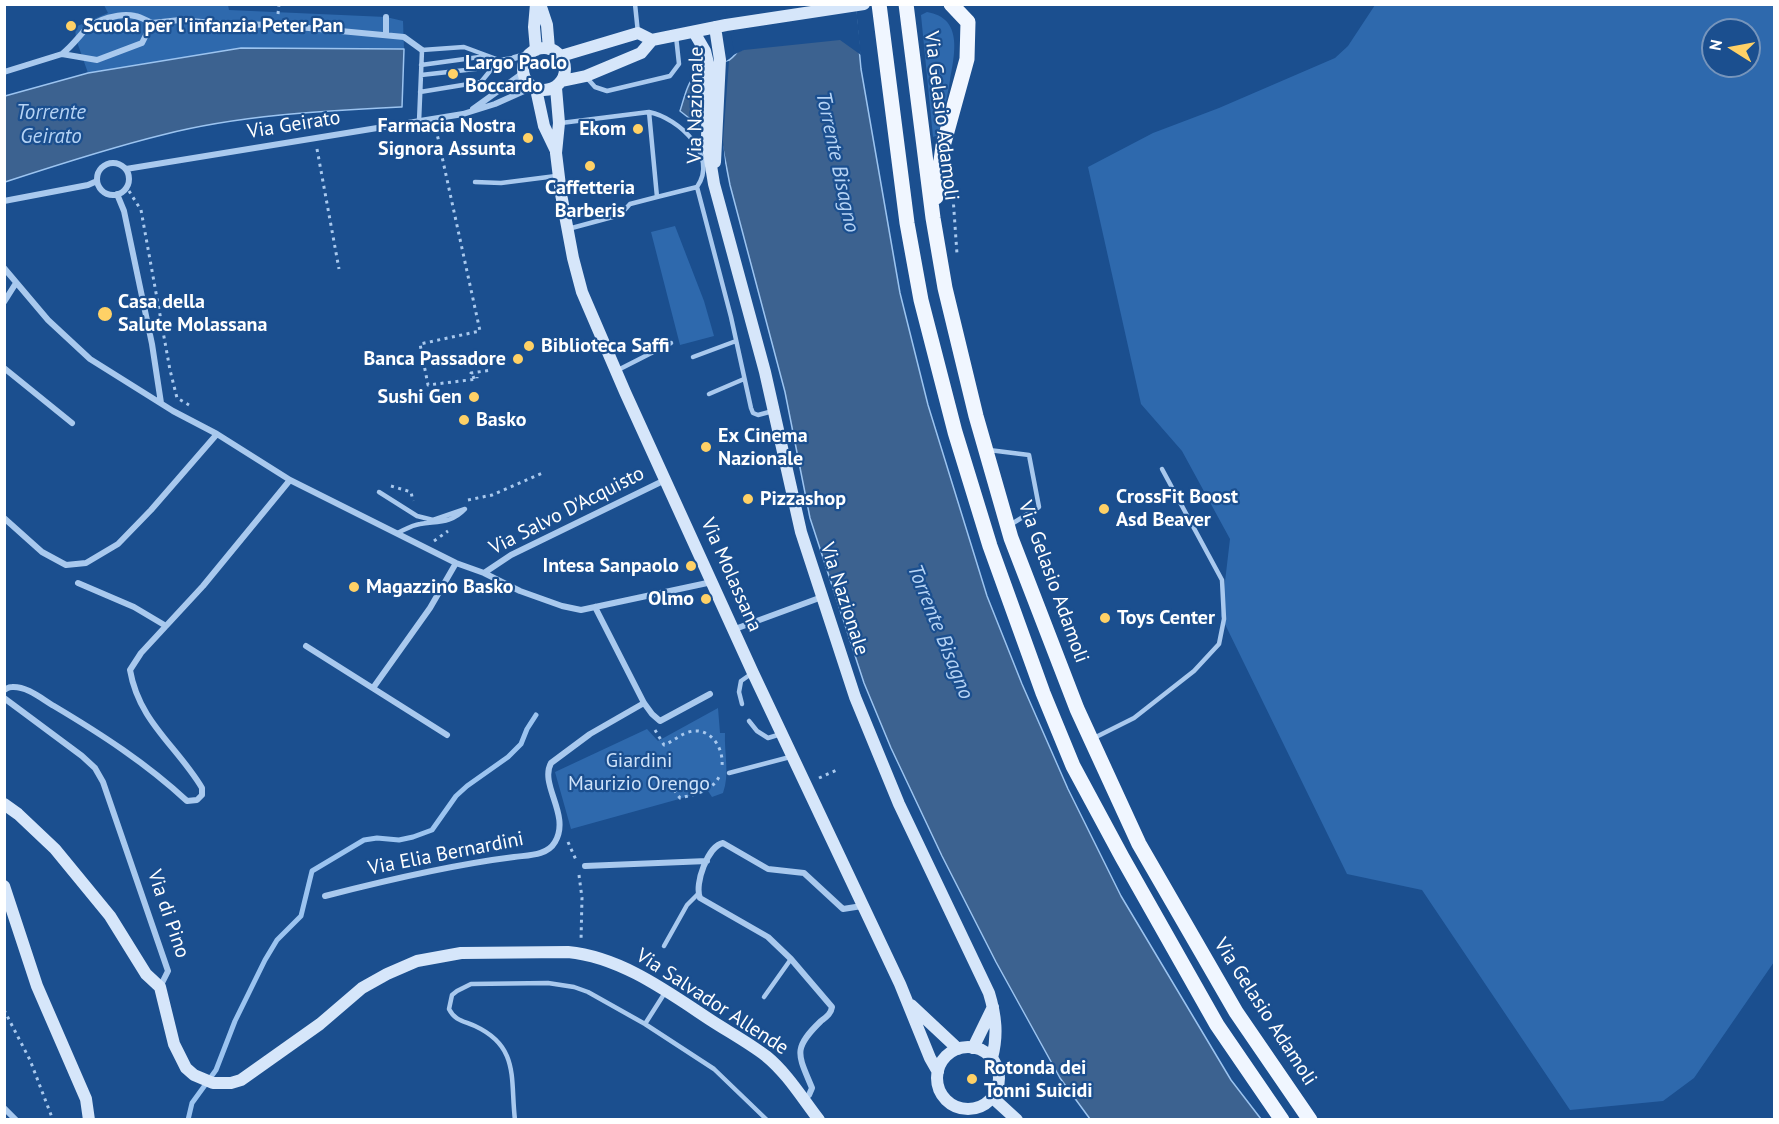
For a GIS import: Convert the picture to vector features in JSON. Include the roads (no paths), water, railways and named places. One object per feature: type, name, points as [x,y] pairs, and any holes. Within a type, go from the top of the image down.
[{"type":"main road","points":[[536,4],[534,27],[538,51]]},
{"type":"main road","points":[[523,73],[524,63],[538,51],[547,25],[540,4]]},
{"type":"main road","points":[[534,88],[546,91],[559,84],[586,76],[641,53],[652,40],[720,26],[864,4]]},
{"type":"main road","points":[[879,4],[907,223],[921,300],[955,432],[993,557],[1043,693],[1074,766],[1122,857],[1217,1025],[1282,1119]]},
{"type":"main road","name":"Via Gelasio Adamoli","points":[[906,4],[933,218],[945,288],[986,450],[1008,526],[1077,709],[1144,854],[1236,1012],[1310,1119]]},
{"type":"main road","points":[[933,218],[943,146],[967,59],[968,22],[951,4]]},
{"type":"main road","name":"Via Nazionale","points":[[714,184],[720,26]]},
{"type":"main road","name":"Via Nazionale","points":[[694,32],[705,51],[708,63],[707,141],[714,184],[765,372],[801,532],[855,697],[899,804],[981,973],[993,1006],[997,1038],[992,1058]]},
{"type":"main road","points":[[538,51],[561,56],[638,33],[652,40]]},
{"type":"main road","name":"Via Molassana","points":[[561,56],[566,69],[559,84],[556,153],[573,258],[582,292],[753,673],[908,1002],[930,1058],[938,1072]]},
{"type":"main road","name":"Via Molassana","points":[[523,73],[526,81],[534,88],[544,126],[556,153]]},
{"type":"main road","name":"Via di Pino","points":[[4,804],[55,849],[110,916],[146,974],[160,987]]},
{"type":"main road","points":[[4,886],[37,986],[86,1099],[89,1119]]},
{"type":"main road","name":"Via Salvador Allende","points":[[160,987],[174,1044],[186,1068],[203,1080],[221,1084],[241,1080],[320,1024],[362,988],[417,961],[461,953],[580,953],[618,964],[666,991],[766,1056],[784,1073],[819,1119]]},
{"type":"main road","name":"Via Molassana","points":[[908,1002],[958,1049]]},
{"type":"main road","points":[[973,1048],[993,1006]]},
{"type":"main road","points":[[973,1048],[983,1051],[992,1058],[998,1070],[999,1085],[993,1098],[981,1107],[965,1114],[943,1096],[937,1080],[945,1058],[958,1049],[973,1048]]},
{"type":"main road","points":[[993,1098],[1017,1119]]},
{"type":"street","points":[[4,72],[62,54],[75,44],[87,28],[100,21],[121,15],[133,15],[153,23],[180,20],[277,25],[404,37],[422,50]]},
{"type":"street","points":[[386,17],[386,35]]},
{"type":"street","points":[[62,54],[97,60],[142,43],[153,23]]},
{"type":"street","points":[[514,58],[538,51]]},
{"type":"street","name":"Via Geirato","points":[[467,113],[523,73]]},
{"type":"street","name":"Via Geirato","points":[[4,201],[88,185],[97,181],[99,171],[107,164],[117,163],[126,169],[419,122],[467,113],[534,88]]},
{"type":"street","points":[[97,181],[102,190],[111,195],[117,194],[127,187],[129,179],[126,169]]},
{"type":"street","points":[[117,194],[124,211],[152,344],[161,403]]},
{"type":"street","points":[[4,268],[48,320],[90,359],[290,480],[456,563],[484,573],[520,591],[562,606],[581,610],[713,582]]},
{"type":"street","points":[[4,302],[16,284]]},
{"type":"street","points":[[4,368],[72,423]]},
{"type":"street","points":[[4,518],[42,552],[66,565],[86,563],[118,544],[217,434]]},
{"type":"street","name":"Via Salvo D'Acquisto","points":[[484,573],[511,555],[666,479]]},
{"type":"street","points":[[4,690],[14,687],[33,694],[100,733],[168,783],[187,801],[197,800],[202,795],[202,788],[145,713],[133,688],[130,670],[141,653],[203,585],[290,480]]},
{"type":"street","points":[[373,688],[430,608],[456,563]]},
{"type":"street","points":[[78,583],[134,607],[166,626]]},
{"type":"street","points":[[735,629],[822,597]]},
{"type":"street","points":[[595,607],[644,703],[652,714],[660,720],[710,694]]},
{"type":"street","points":[[306,646],[447,735]]},
{"type":"street","name":"Via di Pino","points":[[4,698],[82,756],[95,768],[103,782],[168,971],[160,987]]},
{"type":"street","name":"Via Elia Bernardini","points":[[325,896],[397,878],[542,853],[555,841],[560,822],[547,778],[550,763],[590,734],[644,703]]},
{"type":"street","points":[[804,1100],[812,1088],[801,1062],[801,1044],[806,1036],[830,1013],[832,1007],[791,959],[768,938],[705,902],[698,894],[698,887],[714,847],[723,843],[729,844],[768,869],[804,873],[843,909],[862,906]]},
{"type":"street","points":[[585,866],[707,861]]},
{"type":"street","points":[[4,1108],[16,1119]]},
{"type":"lane","points":[[635,4],[638,33]]},
{"type":"lane","points":[[586,76],[595,87],[607,90],[670,76],[679,64],[676,35]]},
{"type":"lane","points":[[419,122],[422,50],[464,47],[499,60],[514,58]]},
{"type":"lane","points":[[421,65],[488,56]]},
{"type":"lane","points":[[420,92],[481,82],[499,60]]},
{"type":"lane","points":[[421,75],[493,67]]},
{"type":"lane","points":[[649,112],[657,197]]},
{"type":"lane","points":[[559,123],[649,112],[663,116],[684,129],[695,143],[702,164],[700,182],[697,187],[751,408],[753,413],[758,415],[773,411]]},
{"type":"lane","points":[[475,182],[501,183],[559,176]]},
{"type":"lane","points":[[568,229],[620,215],[630,204],[697,187]]},
{"type":"lane","points":[[693,357],[736,341]]},
{"type":"lane","points":[[616,371],[671,343]]},
{"type":"lane","points":[[709,394],[744,378]]},
{"type":"lane","points":[[986,450],[1029,455],[1039,507],[1008,526]]},
{"type":"lane","points":[[1091,739],[1134,718],[1194,672],[1219,644],[1224,619],[1221,580],[1162,469]]},
{"type":"lane","points":[[379,492],[417,516],[433,520],[465,509],[447,521],[419,524],[397,533]]},
{"type":"lane","points":[[742,704],[741,681],[753,673]]},
{"type":"lane","points":[[749,721],[757,731],[768,738],[782,734]]},
{"type":"lane","points":[[729,773],[792,756]]},
{"type":"lane","points":[[664,946],[687,905],[698,894]]},
{"type":"lane","points":[[764,997],[791,959]]},
{"type":"lane","points":[[515,1119],[511,1062],[504,1048],[493,1036],[458,1020],[449,1009],[449,1001],[457,991],[471,984],[560,985],[597,996],[645,1024],[714,1070],[767,1119]]},
{"type":"lane","points":[[645,1024],[666,991]]},
{"type":"water","name":"Torrente Bisagno","points":[[855,5],[861,69],[900,293],[928,405],[987,596],[1068,789],[1121,896],[1231,1080],[1261,1119],[1090,1119],[1060,1078],[996,962],[942,856],[891,748],[864,683],[810,518],[785,392],[730,185],[722,144],[680,111],[690,82],[701,70],[722,64],[738,51]]},
{"type":"water","name":"Torrente Geirato","points":[[241,48],[404,49],[402,107],[281,115],[191,128],[103,151],[5,182],[5,96],[88,73]]},
{"type":"waterway","points":[[188,1120],[192,1103],[216,1070],[235,1021],[265,960],[277,940],[301,916],[312,871],[364,840],[377,838],[399,840],[432,830],[456,796],[508,757],[521,744],[536,715]]},
{"type":"place","name":"Scuola per l'infanzia Peter Pan","points":[[71,26]]},
{"type":"place","name":"Largo Paolo Boccardo","points":[[453,74]]},
{"type":"place","name":"Ekom","points":[[638,129]]},
{"type":"place","name":"Farmacia Nostra Signora Assunta","points":[[528,138]]},
{"type":"place","name":"Caffetteria Barberis","points":[[590,166]]},
{"type":"place","name":"Casa della Salute Molassana","points":[[105,314]]},
{"type":"place","name":"Biblioteca Saffi","points":[[529,346]]},
{"type":"place","name":"Banca Passadore","points":[[518,359]]},
{"type":"place","name":"Sushi Gen","points":[[474,397]]},
{"type":"place","name":"Basko","points":[[464,420]]},
{"type":"place","name":"Ex Cinema Nazionale","points":[[706,447]]},
{"type":"place","name":"Pizzashop","points":[[748,499]]},
{"type":"place","name":"CrossFit Boost Asd Beaver","points":[[1104,509]]},
{"type":"place","name":"Intesa Sanpaolo","points":[[691,566]]},
{"type":"place","name":"Magazzino Basko","points":[[354,587]]},
{"type":"place","name":"Olmo","points":[[706,599]]},
{"type":"place","name":"Toys Center","points":[[1105,618]]},
{"type":"place","name":"Rotonda dei Tonni Suicidi","points":[[972,1079]]},
{"type":"park label","name":"Giardini Maurizio Orengo","points":[[639,772]]}]
